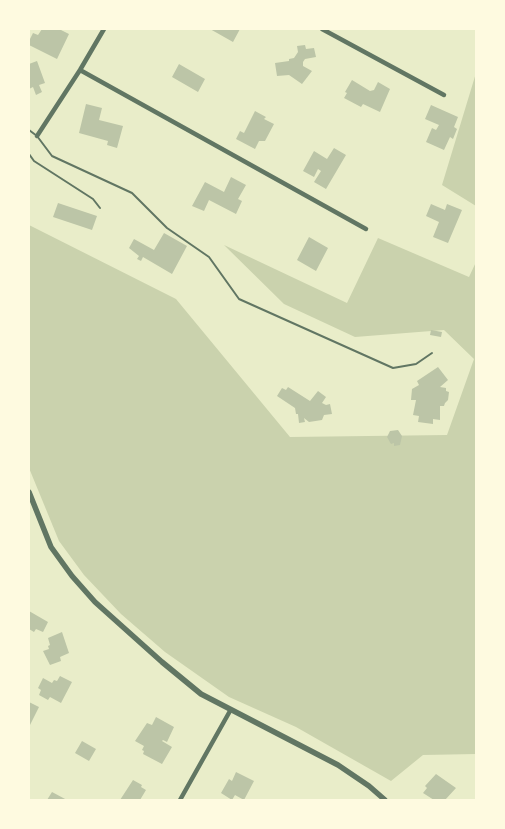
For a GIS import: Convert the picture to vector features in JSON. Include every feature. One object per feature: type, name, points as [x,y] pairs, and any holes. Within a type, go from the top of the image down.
[{"type":"street","points":[[37,136],[104,29]]},
{"type":"street","points":[[322,29],[444,96]]},
{"type":"street","points":[[80,70],[366,229]]},
{"type":"street","points":[[29,492],[51,547],[72,576],[95,602],[162,662],[201,694],[230,711],[338,765],[369,786],[385,800]]},
{"type":"street","points":[[180,800],[230,711]]},
{"type":"lane","points":[[29,135],[30,131],[37,136],[52,156],[132,193],[167,228],[209,257],[240,299],[393,368],[416,364],[432,353]]},
{"type":"lane","points":[[29,154],[34,161],[92,199],[100,208]]},
{"type":"green space","points":[[476,73],[476,206],[442,185]]},
{"type":"green space","points":[[29,225],[176,299],[290,437],[447,435],[474,359],[444,330],[355,337],[284,304],[224,245],[347,303],[378,238],[469,277],[476,262],[476,754],[423,755],[391,781],[296,727],[229,697],[165,652],[121,614],[84,575],[59,541],[29,468]]},
{"type":"building","points":[[42,29],[59,29],[69,34],[57,59],[29,45],[33,33],[38,35]]},
{"type":"building","points":[[210,29],[240,29],[233,42]]},
{"type":"building","points":[[305,45],[306,49],[314,48],[316,57],[305,59],[303,62],[303,66],[312,71],[302,84],[289,75],[277,76],[275,63],[289,61],[289,59],[294,58],[298,52],[297,46]]},
{"type":"building","points":[[37,61],[45,83],[39,85],[42,92],[36,95],[33,87],[29,89],[29,64]]},
{"type":"building","points":[[179,64],[205,79],[198,92],[172,77]]},
{"type":"building","points":[[352,80],[370,91],[374,90],[378,82],[390,89],[380,112],[363,104],[361,107],[344,98],[347,93],[345,92]]},
{"type":"building","points":[[86,104],[102,108],[99,120],[123,126],[117,148],[107,145],[108,141],[79,133]]},
{"type":"building","points":[[431,105],[458,117],[454,127],[457,129],[453,139],[450,137],[444,150],[426,142],[432,128],[436,130],[439,125],[425,119]]},
{"type":"building","points":[[255,111],[266,117],[264,119],[274,124],[265,141],[259,141],[255,149],[236,139],[240,131],[244,133]]},
{"type":"building","points":[[334,148],[346,155],[326,189],[314,182],[321,171],[318,169],[314,177],[303,171],[314,151],[327,159]]},
{"type":"building","points":[[231,177],[246,185],[238,199],[242,201],[236,214],[209,200],[204,211],[192,206],[205,182],[224,192]]},
{"type":"building","points":[[58,203],[97,216],[92,230],[53,217]]},
{"type":"building","points":[[431,204],[445,210],[447,204],[462,210],[448,243],[433,237],[439,222],[426,216]]},
{"type":"building","points":[[164,233],[187,246],[172,274],[143,257],[141,261],[137,259],[139,256],[129,248],[134,239],[154,250]]},
{"type":"building","points":[[309,237],[328,248],[316,271],[297,260]]},
{"type":"building","points":[[431,330],[442,332],[441,337],[430,335]]},
{"type":"building","points":[[438,367],[448,380],[440,387],[446,388],[446,391],[449,392],[448,400],[444,406],[440,406],[440,420],[433,419],[433,424],[418,422],[419,416],[413,415],[416,400],[411,400],[412,389],[419,385],[417,381]]},
{"type":"building","points":[[288,387],[310,401],[318,391],[326,397],[322,403],[330,404],[332,414],[324,415],[322,420],[309,422],[304,418],[305,422],[299,423],[295,408],[277,396],[282,388],[286,390]]},
{"type":"building","points":[[398,430],[402,436],[400,445],[394,446],[394,443],[391,444],[387,437],[390,431]]},
{"type":"building","points":[[29,611],[48,622],[43,632],[36,629],[34,632],[29,629]]},
{"type":"building","points":[[62,632],[69,653],[60,657],[61,661],[50,665],[43,651],[49,649],[48,638]]},
{"type":"building","points":[[60,676],[72,682],[61,703],[50,697],[48,700],[39,695],[41,690],[38,688],[43,678],[52,683],[54,680],[57,681]]},
{"type":"building","points":[[29,702],[39,707],[29,727]]},
{"type":"building","points":[[156,717],[174,727],[167,742],[162,741],[172,747],[162,764],[143,754],[144,746],[135,741],[147,723],[152,725]]},
{"type":"building","points":[[82,741],[96,749],[89,761],[75,753]]},
{"type":"building","points":[[236,772],[254,781],[244,800],[235,795],[232,800],[221,793],[229,779],[232,781]]},
{"type":"building","points":[[436,774],[456,788],[445,800],[434,800],[423,793],[427,788],[425,786]]},
{"type":"building","points":[[133,780],[142,785],[141,787],[146,790],[140,800],[120,800]]},
{"type":"building","points":[[52,792],[67,800],[47,800]]}]
